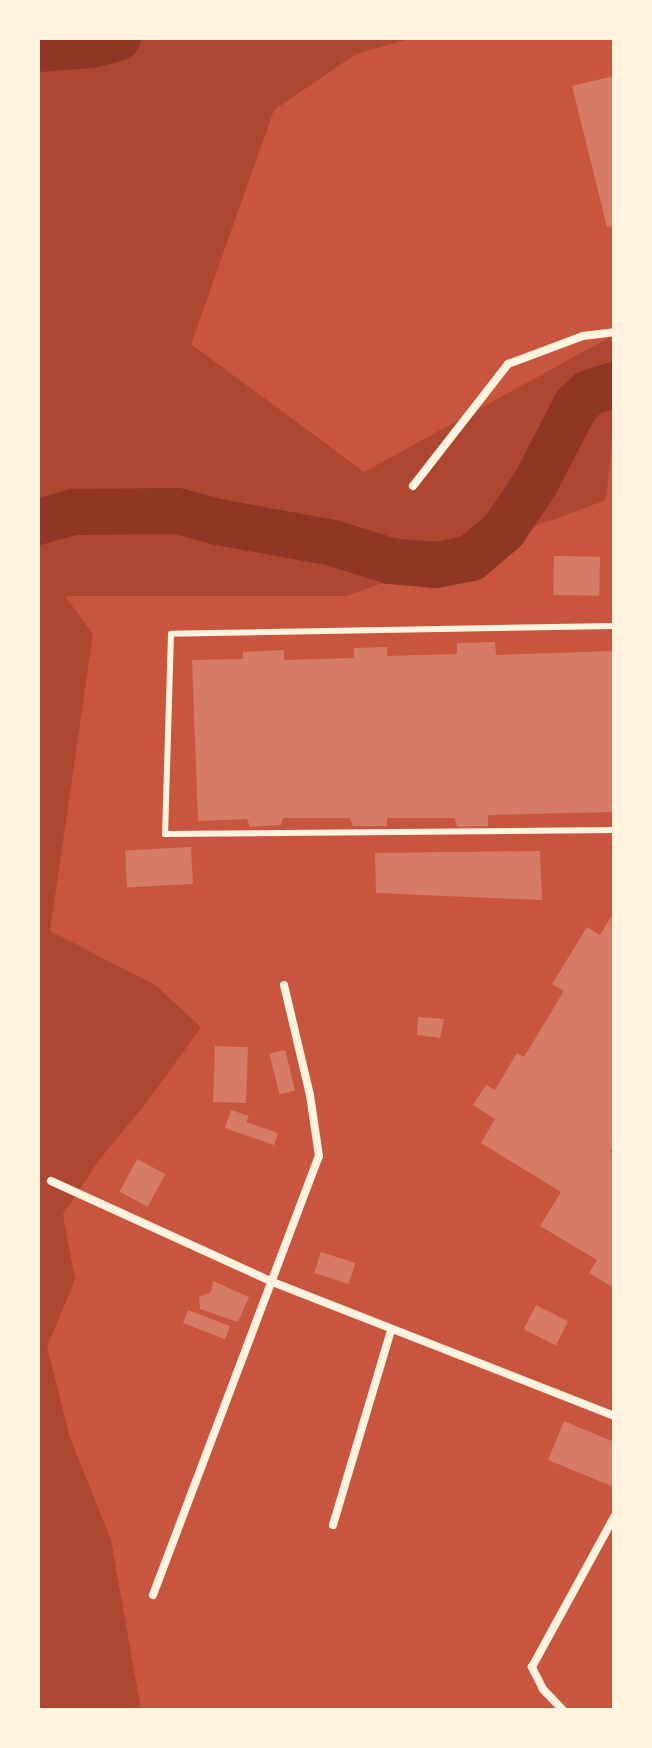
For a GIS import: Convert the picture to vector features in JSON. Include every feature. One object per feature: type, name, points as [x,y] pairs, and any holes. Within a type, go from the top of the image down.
[{"type":"street","points":[[413,486],[508,364],[583,336],[614,332]]},
{"type":"street","points":[[153,1595],[319,1156],[310,1095],[284,985]]},
{"type":"street","points":[[51,1181],[270,1281],[614,1416]]},
{"type":"street","points":[[333,1525],[391,1331]]},
{"type":"street","points":[[563,1710],[543,1689],[532,1667],[614,1517]]},
{"type":"lane","points":[[614,626],[171,634],[165,834],[614,830]]},
{"type":"shaded area","points":[[38,38],[412,38],[356,54],[274,110],[191,344],[364,472],[614,335],[614,423],[606,500],[347,596],[65,596],[93,634],[50,931],[155,985],[201,1027],[147,1102],[100,1159],[63,1214],[75,1280],[47,1347],[70,1438],[111,1540],[141,1710],[38,1710]]},
{"type":"building","points":[[614,76],[614,226],[607,227],[572,86]]},
{"type":"building","points":[[554,556],[600,557],[599,596],[553,595]]},
{"type":"building","points":[[495,642],[496,655],[614,651],[614,812],[488,815],[488,826],[457,827],[455,818],[387,818],[387,826],[353,826],[350,818],[283,818],[281,825],[250,827],[247,819],[198,821],[192,660],[243,659],[243,652],[284,650],[284,660],[354,658],[354,648],[387,647],[387,656],[457,654],[457,643]]},
{"type":"building","points":[[191,847],[193,884],[127,887],[125,850]]},
{"type":"building","points":[[540,851],[542,900],[376,893],[375,853]]},
{"type":"building","points":[[611,917],[614,919],[614,1146],[610,1152],[614,1154],[614,1288],[589,1273],[597,1260],[540,1226],[561,1192],[481,1143],[495,1119],[473,1105],[486,1085],[495,1090],[517,1053],[524,1057],[564,991],[552,984],[587,927],[600,935]]},
{"type":"building","points":[[418,1017],[444,1019],[440,1038],[417,1035]]},
{"type":"building","points":[[215,1046],[248,1047],[246,1103],[213,1102]]},
{"type":"building","points":[[285,1050],[295,1091],[280,1095],[269,1054]]},
{"type":"building","points":[[231,1110],[249,1116],[246,1122],[278,1133],[274,1145],[225,1128]]},
{"type":"building","points":[[137,1159],[165,1174],[148,1207],[120,1192]]},
{"type":"building","points":[[321,1252],[355,1263],[348,1284],[314,1273]]},
{"type":"building","points":[[213,1281],[249,1297],[238,1322],[200,1309],[199,1297],[211,1292]]},
{"type":"building","points":[[536,1305],[568,1321],[556,1345],[524,1329]]},
{"type":"building","points":[[188,1310],[230,1326],[225,1339],[183,1323]]},
{"type":"building","points":[[564,1421],[614,1442],[614,1487],[548,1460]]},
{"type":"waterway","points":[[38,49],[91,45],[118,38]]},
{"type":"waterway","points":[[38,522],[74,512],[177,511],[218,522],[333,543],[390,561],[436,565],[471,558],[504,530],[535,484],[576,405],[589,393],[614,385]]}]
